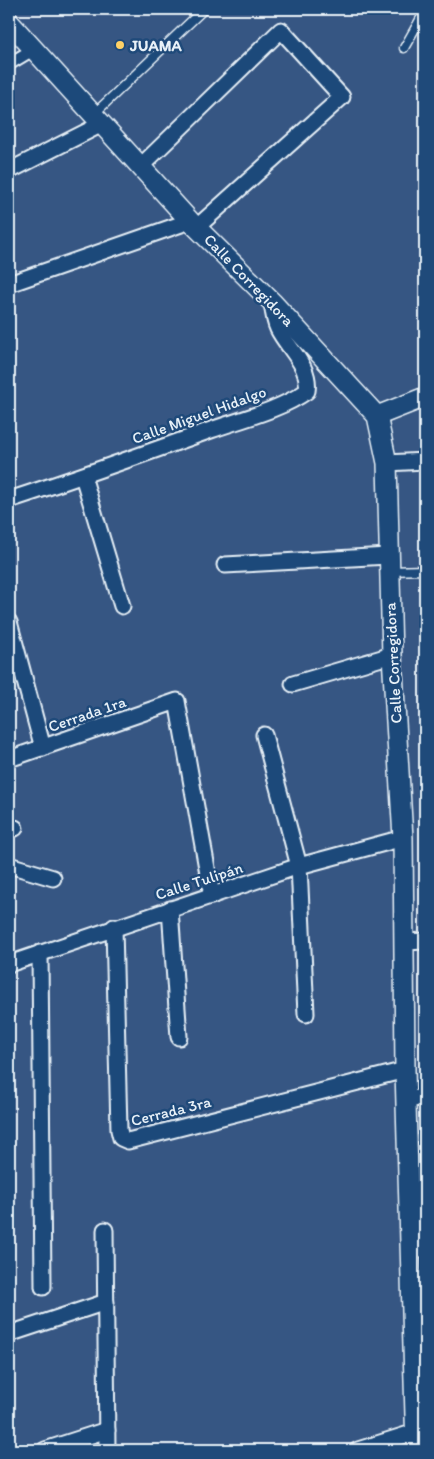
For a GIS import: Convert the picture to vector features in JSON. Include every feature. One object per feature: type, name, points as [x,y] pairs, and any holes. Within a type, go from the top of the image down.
[{"type":"street","name":"Calle Corregidora","points":[[9,22],[96,120],[194,224],[272,302],[377,416],[387,463],[392,655],[403,838],[405,1070],[418,1249],[419,1437]]},
{"type":"street","points":[[9,284],[194,224],[342,98],[281,30],[140,167]]},
{"type":"street","points":[[9,64],[34,49]]},
{"type":"street","points":[[9,171],[96,120]]},
{"type":"street","name":"Calle Miguel Hidalgo","points":[[9,500],[83,476],[298,397],[306,390],[309,380],[303,367],[277,327],[272,302]]},
{"type":"street","points":[[377,416],[425,397]]},
{"type":"street","points":[[387,463],[425,461]]},
{"type":"street","points":[[83,476],[122,606]]},
{"type":"street","points":[[225,565],[389,564]]},
{"type":"street","points":[[9,622],[43,748]]},
{"type":"street","points":[[293,684],[392,655]]},
{"type":"street","name":"Cerrada 1ra","points":[[9,760],[178,701],[212,896]]},
{"type":"street","points":[[264,735],[300,866],[306,1014]]},
{"type":"street","name":"Calle Tulipán","points":[[9,964],[114,927],[300,866],[403,838]]},
{"type":"street","points":[[9,865],[53,878]]},
{"type":"street","points":[[170,909],[179,1037]]},
{"type":"street","name":"Cerrada 3ra","points":[[114,927],[119,1130],[122,1138],[128,1141],[405,1070]]},
{"type":"street","points":[[405,942],[425,941]]},
{"type":"street","points":[[40,953],[42,1287]]},
{"type":"street","points":[[406,1100],[425,1098]]},
{"type":"street","points":[[105,1230],[107,1450]]},
{"type":"street","points":[[9,1334],[106,1302]]},
{"type":"street","points":[[45,1450],[107,1430]]},
{"type":"street","points":[[358,1450],[419,1437]]},
{"type":"lane","points":[[96,120],[204,9]]},
{"type":"lane","points":[[404,48],[425,10]]},
{"type":"lane","points":[[389,564],[425,570]]},
{"type":"place","name":"JUAMA","points":[[120,45]]}]
